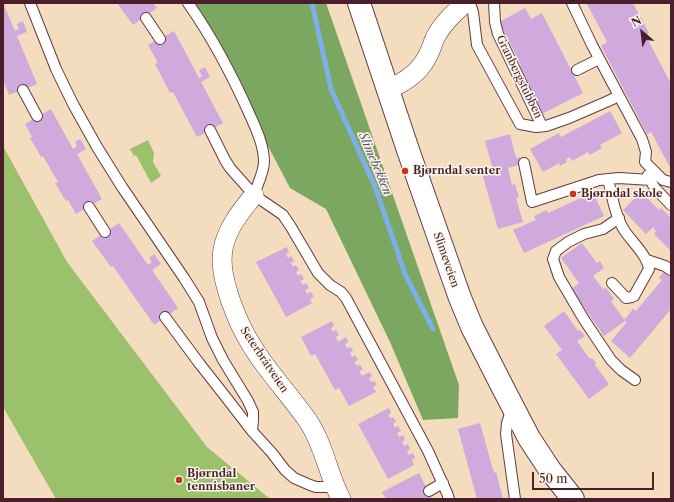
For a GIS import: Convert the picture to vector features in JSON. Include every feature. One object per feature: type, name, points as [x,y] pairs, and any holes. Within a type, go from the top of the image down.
[{"type":"street","name":"Slimeveien","points":[[359,3],[460,298],[472,327],[512,406],[542,458],[573,499]]},
{"type":"street","points":[[388,89],[399,85],[413,76],[425,62],[436,36],[452,15],[465,3]]},
{"type":"street","name":"Seterbråtveien","points":[[254,195],[240,212],[227,237],[223,249],[223,276],[243,330],[270,372],[314,432],[320,443],[338,492]]},
{"type":"lane","points":[[30,3],[56,69],[72,104],[122,187],[199,302],[212,338],[223,360],[248,401],[252,412],[252,431]]},
{"type":"lane","points":[[188,3],[222,58],[244,101],[258,137],[263,153],[264,166],[254,195]]},
{"type":"lane","points":[[470,3],[477,46],[520,124],[536,127],[546,126],[569,118],[619,96]]},
{"type":"lane","name":"Granbergstubben","points":[[494,3],[494,22],[498,34],[542,126]]},
{"type":"lane","points":[[572,3],[599,59],[642,139],[646,152],[647,174],[654,187],[671,205]]},
{"type":"lane","points":[[146,18],[160,39]]},
{"type":"lane","points":[[577,70],[599,59]]},
{"type":"lane","points":[[23,90],[37,116]]},
{"type":"lane","points":[[210,130],[230,168],[254,195],[283,215],[292,227],[318,273],[346,298],[428,451],[449,499]]},
{"type":"lane","points":[[646,162],[663,180],[671,182]]},
{"type":"lane","points":[[524,163],[532,202],[592,182],[619,178],[651,180]]},
{"type":"lane","points":[[608,180],[614,208],[624,229],[647,260],[649,269],[632,297],[626,298],[612,283]]},
{"type":"lane","points":[[88,207],[105,232]]},
{"type":"lane","points":[[619,218],[604,229],[584,234],[568,242],[556,251],[552,259],[559,277],[587,324],[611,360],[621,370],[635,380]]},
{"type":"lane","points":[[647,260],[665,266],[671,270]]},
{"type":"lane","points":[[165,317],[252,431],[285,470],[294,478],[305,483],[338,492]]},
{"type":"lane","points":[[512,406],[507,423],[506,434],[515,499]]},
{"type":"lane","points":[[429,491],[443,483]]},
{"type":"green space","points":[[193,3],[326,3],[459,385],[458,418],[423,420],[390,342],[326,209],[290,188]]},
{"type":"green space","points":[[148,140],[154,153],[153,162],[161,176],[151,183],[136,155],[134,156],[130,149]]},
{"type":"green space","points":[[3,146],[67,262],[207,447],[270,499],[56,499],[3,407]]},
{"type":"building","points":[[3,3],[15,31],[19,29],[17,24],[23,21],[27,32],[17,36],[37,84],[9,95],[3,80]]},
{"type":"building","points":[[117,3],[153,3],[157,8],[133,25]]},
{"type":"building","points":[[633,3],[649,33],[646,36],[671,84],[671,169],[651,132],[647,134],[601,46],[607,42],[587,4]]},
{"type":"building","points":[[525,8],[531,19],[542,13],[583,93],[540,115],[516,68],[521,65],[499,22]]},
{"type":"building","points":[[174,31],[199,78],[202,76],[199,70],[205,67],[210,77],[201,82],[223,123],[197,137],[173,92],[170,93],[155,64],[158,63],[148,45]]},
{"type":"building","points":[[51,109],[73,149],[77,146],[75,142],[80,139],[86,149],[77,154],[102,199],[76,214],[68,200],[66,201],[55,183],[58,182],[43,156],[41,157],[30,138],[32,137],[25,124]]},
{"type":"building","points":[[610,111],[622,133],[600,145],[602,148],[590,155],[588,152],[572,161],[570,157],[566,159],[567,162],[560,166],[559,163],[543,172],[530,149],[559,133],[561,137]]},
{"type":"building","points":[[510,134],[516,158],[520,157],[522,164],[508,168],[512,185],[515,184],[519,197],[516,198],[523,222],[498,229],[482,173],[493,170],[485,141]]},
{"type":"building","points":[[592,190],[604,216],[524,253],[513,230],[536,220],[534,216],[547,210],[548,213],[585,196],[584,193]]},
{"type":"building","points":[[641,192],[659,210],[661,208],[670,217],[671,216],[671,251],[654,234],[656,231],[653,227],[646,234],[623,210]]},
{"type":"building","points":[[119,223],[148,265],[152,262],[149,258],[154,254],[161,264],[152,270],[178,308],[154,325],[113,266],[111,267],[92,241]]},
{"type":"building","points":[[582,243],[597,263],[600,261],[604,268],[593,276],[603,289],[606,288],[614,299],[611,301],[625,321],[604,336],[571,289],[579,283],[561,258]]},
{"type":"building","points":[[287,247],[289,252],[286,254],[288,258],[291,256],[294,261],[291,263],[293,267],[296,265],[299,270],[296,272],[298,276],[301,274],[304,279],[300,281],[303,285],[306,283],[309,288],[305,290],[307,294],[311,292],[314,297],[310,299],[312,303],[286,317],[256,262]]},
{"type":"building","points":[[664,271],[671,277],[671,309],[630,358],[611,341],[627,322],[624,320],[633,309],[636,311],[662,280],[659,278]]},
{"type":"building","points":[[564,311],[578,331],[580,330],[585,336],[577,341],[590,359],[592,358],[596,363],[595,365],[609,384],[589,399],[556,354],[562,350],[544,326]]},
{"type":"building","points":[[332,321],[334,326],[331,328],[333,332],[336,330],[339,335],[336,337],[338,342],[346,337],[348,342],[345,344],[347,348],[351,347],[353,351],[350,353],[352,357],[355,355],[358,360],[354,362],[357,366],[360,365],[363,369],[359,371],[362,376],[370,372],[372,376],[369,378],[371,382],[374,381],[377,385],[373,387],[376,392],[349,406],[339,388],[335,390],[315,354],[311,356],[301,337]]},
{"type":"building","points":[[389,408],[391,413],[388,415],[390,418],[393,417],[396,422],[393,424],[395,428],[398,426],[401,431],[397,433],[399,437],[403,435],[405,440],[402,442],[404,446],[408,444],[410,449],[407,451],[409,455],[413,453],[415,458],[412,460],[414,465],[388,479],[358,424]]},
{"type":"building","points":[[480,423],[503,499],[477,499],[458,429]]},
{"type":"building","points":[[419,473],[432,499],[386,499],[382,492]]},
{"type":"waterway","name":"Slimebekken","points":[[312,3],[331,89],[376,189],[405,274],[433,329]]},
{"type":"place","name":"Bjørndal senter","points":[[405,171]]},
{"type":"place","name":"Bjørndal skole","points":[[573,194]]},
{"type":"place","name":"Bjørndal tennisbaner","points":[[179,480]]}]
